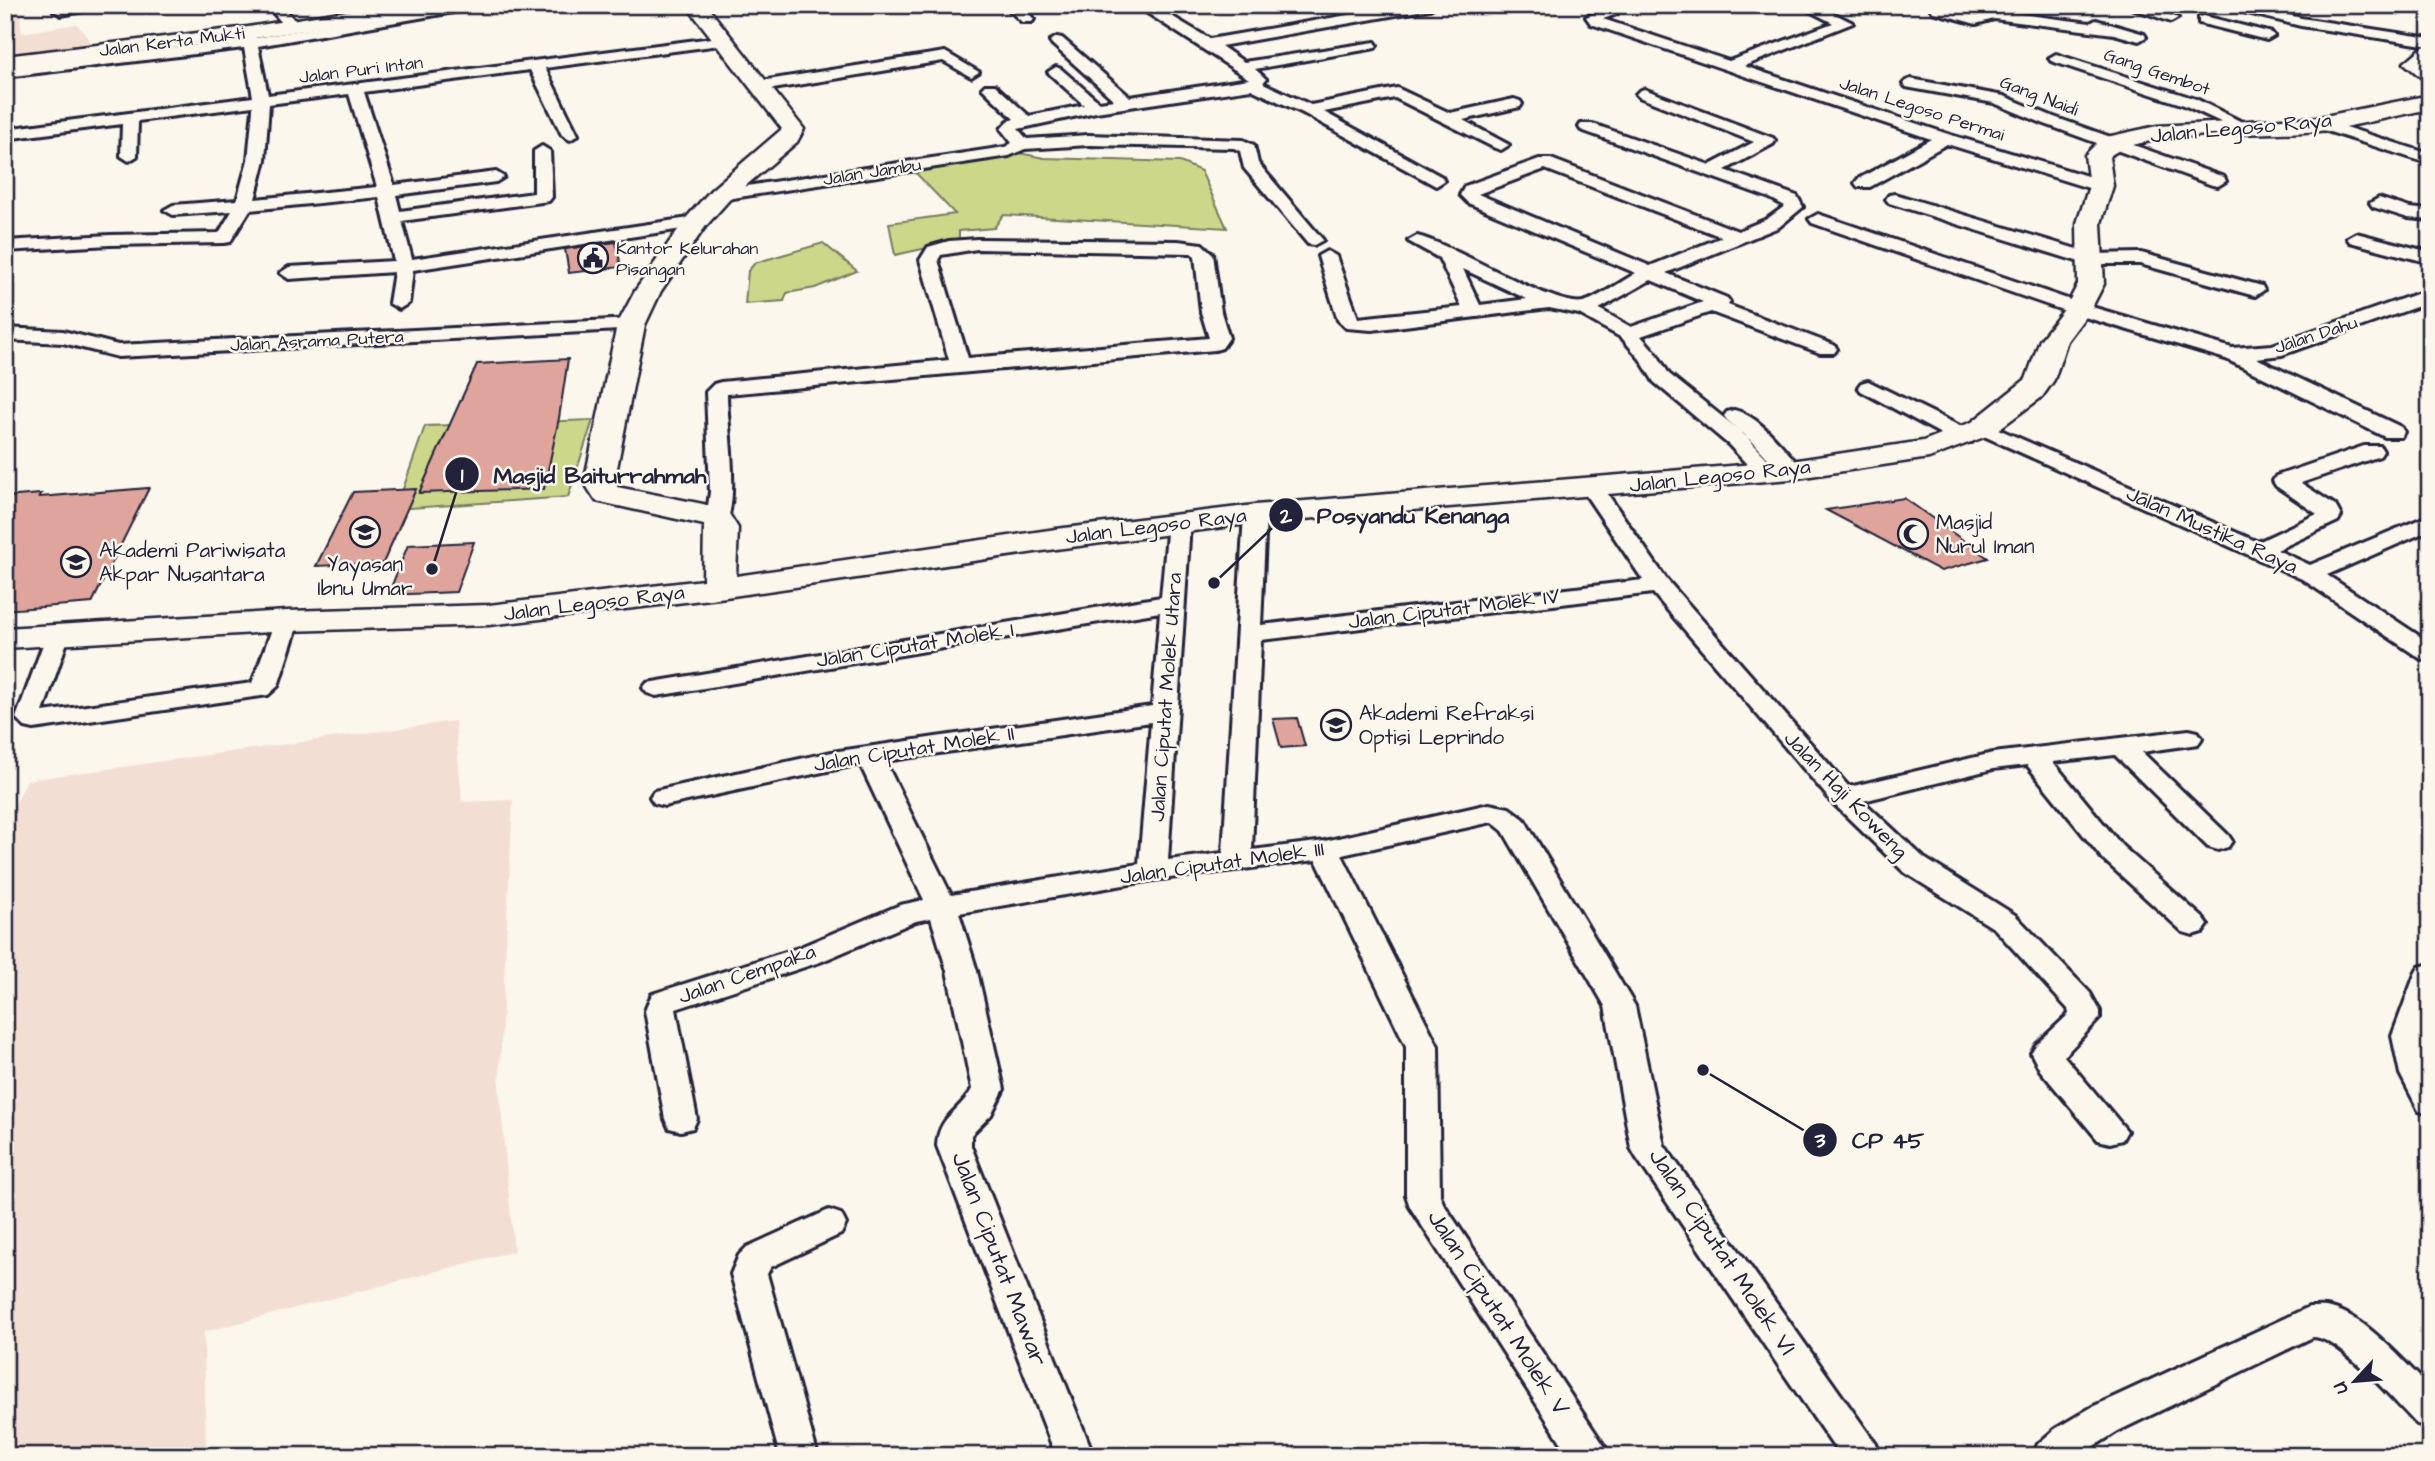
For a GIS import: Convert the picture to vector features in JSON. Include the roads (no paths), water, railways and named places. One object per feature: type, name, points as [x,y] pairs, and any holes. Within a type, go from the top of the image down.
[{"type":"street","points":[[61,11],[95,5]]},
{"type":"street","points":[[5,246],[224,238],[244,205],[253,182],[260,102],[250,38],[419,9],[471,5]]},
{"type":"street","points":[[696,5],[720,41],[761,86],[793,129],[792,133],[720,195],[660,270],[631,325],[601,473],[602,487],[607,494],[710,516],[722,528],[720,573]]},
{"type":"street","points":[[1011,5],[1027,19]]},
{"type":"street","points":[[1142,5],[1242,67],[1258,79],[1253,84]]},
{"type":"street","points":[[1208,44],[1430,5]]},
{"type":"street","points":[[1732,65],[1846,23],[1805,5]]},
{"type":"street","points":[[1938,9],[1976,20],[2032,5],[2139,37]]},
{"type":"street","points":[[2130,5],[2171,18]]},
{"type":"street","points":[[2232,5],[2301,22],[2430,42]]},
{"type":"street","points":[[279,6],[298,25]]},
{"type":"street","name":"Jalan Kerta Mukti","points":[[5,62],[136,52],[250,38],[298,25],[419,9]]},
{"type":"street","name":"Jalan Legoso Permai","points":[[1612,11],[1593,17],[1596,21],[1945,138],[2101,186]]},
{"type":"street","points":[[2318,25],[2336,13]]},
{"type":"street","points":[[1993,15],[2112,30]]},
{"type":"street","points":[[2204,20],[2267,36]]},
{"type":"street","points":[[2247,43],[2301,22]]},
{"type":"street","name":"Jalan Puri Intan","points":[[5,134],[720,41]]},
{"type":"street","points":[[1057,41],[1127,103]]},
{"type":"street","points":[[1242,67],[1370,45]]},
{"type":"street","points":[[2430,51],[2414,63],[2430,73]]},
{"type":"street","points":[[5,72],[136,52]]},
{"type":"street","points":[[761,86],[944,56],[971,72]]},
{"type":"street","name":"Gang Gembot","points":[[2056,58],[2190,102],[2244,127]]},
{"type":"street","points":[[536,66],[570,135]]},
{"type":"street","points":[[1056,72],[1096,107]]},
{"type":"street","points":[[1314,240],[1250,164],[1248,148],[1237,143],[1089,140],[1022,144],[1009,129],[1014,124],[1096,107],[1253,84],[1309,110],[1436,181]]},
{"type":"street","name":"Gang Naidi","points":[[1911,84],[1998,99],[2110,143],[2218,181]]},
{"type":"street","points":[[990,88],[1026,122]]},
{"type":"street","points":[[356,90],[386,191],[404,266],[400,303]]},
{"type":"street","points":[[1309,110],[1392,93],[1400,94],[1501,145]]},
{"type":"street","points":[[1644,94],[1767,141],[1713,170]]},
{"type":"street","name":"Jalan Legoso Raya","points":[[5,638],[287,621],[489,615],[643,597],[720,573],[1255,514],[1592,488],[1773,464],[1929,449],[1973,433],[2032,391],[2039,380],[2054,340],[2078,309],[2091,284],[2089,223],[2101,186],[2097,155],[2110,143],[2157,132],[2320,124],[2430,102]]},
{"type":"street","points":[[1450,118],[1514,104]]},
{"type":"street","points":[[129,156],[130,118]]},
{"type":"street","points":[[2320,124],[2430,159]]},
{"type":"street","points":[[1585,309],[1650,273],[1773,223],[1794,207],[1791,200],[1587,127]]},
{"type":"street","points":[[1864,183],[1945,138]]},
{"type":"street","name":"Jalan Jambu","points":[[720,195],[1009,151],[1022,144]]},
{"type":"street","points":[[392,217],[543,197],[542,151]]},
{"type":"street","points":[[1629,334],[1720,302],[1469,195],[1471,190],[1545,163],[1740,238]]},
{"type":"street","points":[[173,210],[386,191],[496,177]]},
{"type":"street","points":[[1895,199],[2092,260],[2141,258],[2255,290]]},
{"type":"street","points":[[2379,203],[2409,213],[2430,215]]},
{"type":"street","name":"Jalan Dahu","points":[[1818,219],[2078,309],[2231,354],[2275,351],[2430,295]]},
{"type":"street","points":[[289,273],[404,266],[696,222]]},
{"type":"street","points":[[2356,238],[2405,249],[2430,258]]},
{"type":"street","points":[[1417,241],[1549,302],[1585,309],[1629,334],[1649,357],[1661,378],[1737,440],[1773,464]]},
{"type":"street","points":[[710,516],[721,492],[716,392],[721,388],[1215,344],[1219,338],[1211,312],[1204,254],[1189,247],[977,244],[949,246],[934,251],[929,260],[960,365]]},
{"type":"street","points":[[1446,253],[1473,311]]},
{"type":"street","points":[[1327,256],[1348,320],[1353,324],[1549,302]]},
{"type":"street","points":[[1713,306],[1827,349]]},
{"type":"street","name":"Jalan Asrama Putera","points":[[5,334],[63,337],[118,351],[631,325]]},
{"type":"street","points":[[2231,354],[2393,432]]},
{"type":"street","name":"Jalan Mustika Raya","points":[[1868,387],[2259,550],[2309,574],[2430,654]]},
{"type":"street","points":[[2259,550],[2330,516],[2327,510],[2284,481],[2372,451]]},
{"type":"street","name":"Jalan Haji Koweng","points":[[1592,488],[1658,585],[1843,797],[1914,865],[2005,922],[2079,1001],[2085,1010],[2084,1018],[2047,1053],[2051,1062],[2110,1131]]},
{"type":"street","points":[[1237,860],[1255,514]]},
{"type":"street","points":[[2309,574],[2430,522]]},
{"type":"street","name":"Jalan Ciputat Molek Utara","points":[[1153,871],[1179,523]]},
{"type":"street","name":"Jalan Ciputat Molek IV","points":[[1249,634],[1658,585]]},
{"type":"street","name":"Jalan Ciputat Molek I","points":[[656,688],[1174,602]]},
{"type":"street","points":[[58,633],[30,713],[29,718],[34,721],[260,690],[265,687],[287,621]]},
{"type":"street","name":"Jalan Ciputat Molek II","points":[[664,797],[832,760],[1166,712]]},
{"type":"street","points":[[1843,797],[1969,765],[2189,738]]},
{"type":"street","points":[[2122,747],[2218,841]]},
{"type":"street","points":[[868,754],[942,906]]},
{"type":"street","points":[[2034,757],[2112,852],[2193,925]]},
{"type":"street","name":"Jalan Ciputat Molek III","points":[[942,906],[1153,871],[1325,850],[1489,813],[1499,814]]},
{"type":"street","name":"Jalan Ciputat Molek VI","points":[[1499,814],[1514,825],[1620,1006],[1648,1148],[1862,1456]]},
{"type":"street","name":"Jalan Ciputat Molek V","points":[[1325,850],[1422,1046],[1423,1195],[1427,1207],[1592,1456]]},
{"type":"street","name":"Jalan Cempaka","points":[[681,1119],[660,1011],[663,1002],[809,955],[910,912],[942,906]]},
{"type":"street","name":"Jalan Ciputat Mawar","points":[[942,906],[961,971],[988,1088],[979,1106],[954,1131],[954,1146],[1075,1456]]},
{"type":"street","points":[[2430,974],[2408,1036],[2416,1074],[2430,1102]]},
{"type":"street","points":[[799,1456],[749,1274],[751,1265],[759,1257],[829,1224]]},
{"type":"street","points":[[2052,1456],[2069,1441],[2105,1419],[2309,1322],[2329,1322],[2355,1339],[2430,1412]]},
{"type":"place","name":"Kantor Kelurahan Pisangan","points":[[593,258]]},
{"type":"place","name":"Yayasan Ibnu Umar","points":[[365,532]]},
{"type":"place","name":"Masjid Nurul Iman","points":[[1913,534]]},
{"type":"place","name":"Akademi Pariwisata Akpar Nusantara","points":[[76,562]]},
{"type":"place","name":"Masjid Baiturrahmah","points":[[432,569]]},
{"type":"place","name":"Posyandu Kenanga","points":[[1214,583]]},
{"type":"place","name":"Akademi Refraksi Optisi Leprindo","points":[[1336,725]]},
{"type":"place","name":"CP 45","points":[[1703,1070]]}]
